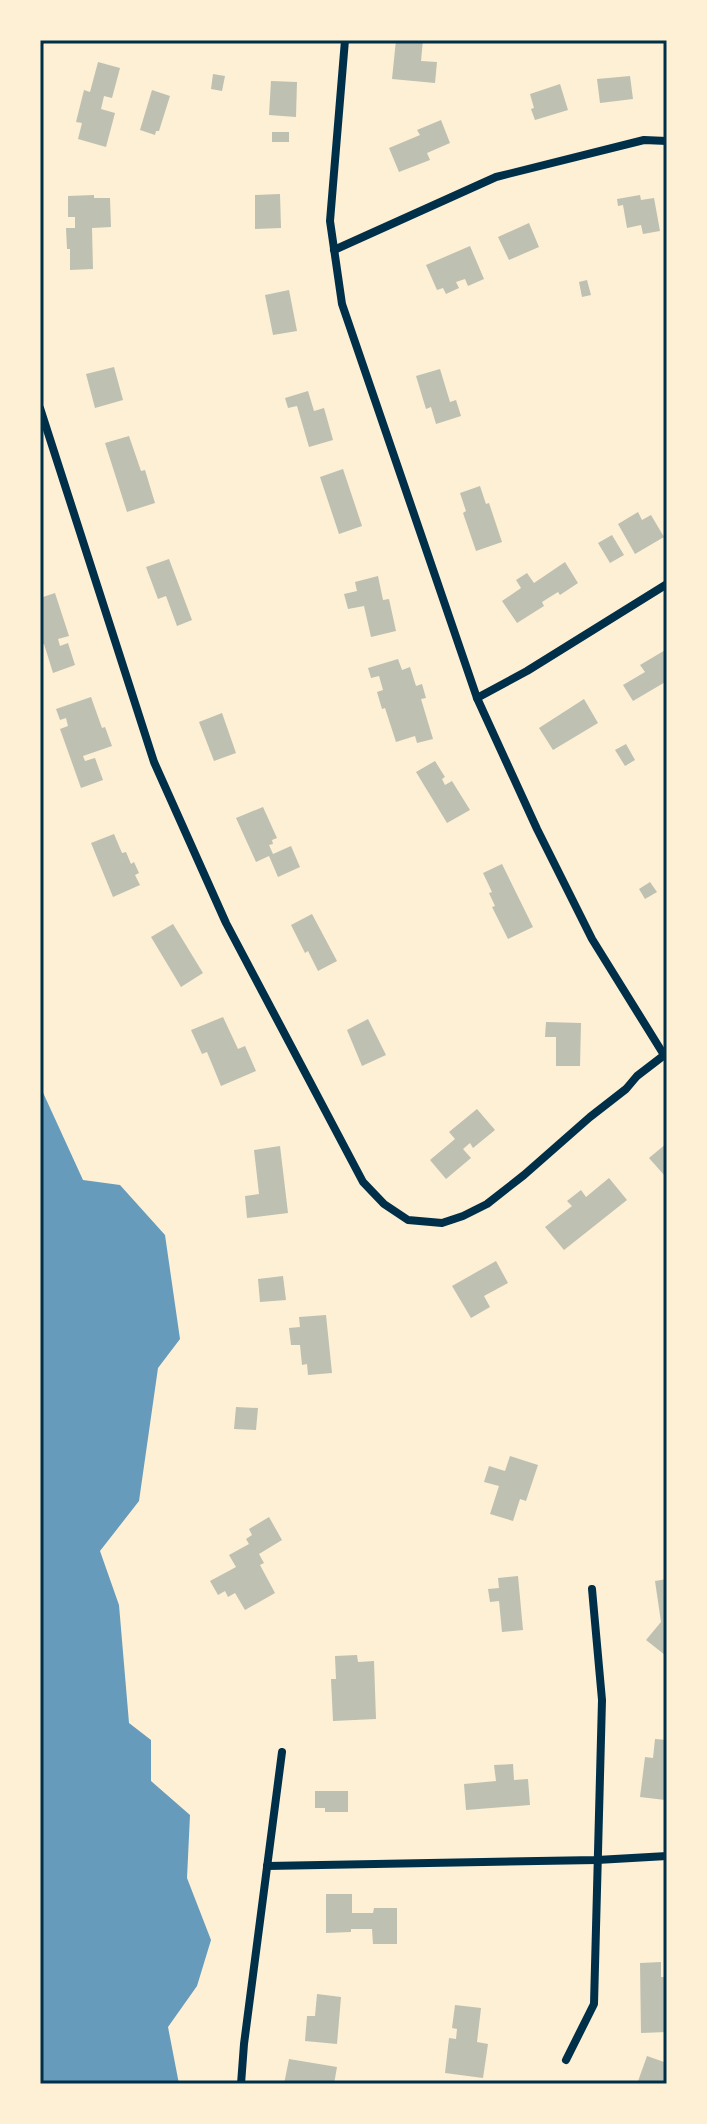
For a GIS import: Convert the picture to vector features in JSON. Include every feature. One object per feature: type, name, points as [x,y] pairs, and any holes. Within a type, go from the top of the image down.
[{"type":"street","points":[[40,408],[154,762],[233,936],[363,1182],[384,1204],[408,1220],[442,1223],[487,1204],[666,1054],[592,939],[477,698],[342,304],[330,221],[345,40]]},
{"type":"street","points":[[334,250],[496,177],[644,140],[667,141]]},
{"type":"street","points":[[477,698],[527,671],[667,584]]},
{"type":"street","points":[[566,2060],[594,2004],[602,1700],[592,1589]]},
{"type":"street","points":[[241,2084],[282,1752]]},
{"type":"street","points":[[267,1866],[667,1856]]},
{"type":"water","points":[[40,1086],[83,1180],[120,1185],[165,1235],[180,1339],[158,1368],[139,1501],[100,1551],[119,1605],[129,1723],[151,1740],[151,1781],[190,1815],[187,1878],[211,1940],[197,1986],[168,2027],[179,2084],[40,2084]]},
{"type":"building","points":[[396,40],[423,40],[421,61],[437,62],[435,83],[392,79]]},
{"type":"building","points":[[98,62],[120,68],[112,98],[104,96],[101,109],[115,113],[106,147],[78,139],[82,123],[76,122],[84,90],[90,92]]},
{"type":"building","points":[[213,74],[225,76],[222,91],[211,89]]},
{"type":"building","points":[[630,76],[633,99],[600,103],[597,79]]},
{"type":"building","points":[[271,81],[297,82],[296,117],[269,115]]},
{"type":"building","points":[[560,84],[568,110],[535,120],[530,94]]},
{"type":"building","points":[[152,90],[170,96],[155,135],[140,130]]},
{"type":"building","points":[[441,120],[450,143],[427,153],[430,160],[399,172],[389,148],[420,135],[417,130]]},
{"type":"building","points":[[272,132],[289,132],[289,142],[272,142]]},
{"type":"building","points":[[280,194],[281,228],[255,229],[255,195]]},
{"type":"building","points":[[94,195],[94,198],[110,198],[111,227],[92,228],[93,269],[70,270],[66,228],[75,228],[75,217],[68,217],[68,196]]},
{"type":"building","points":[[640,195],[641,200],[654,198],[660,231],[643,234],[641,225],[627,228],[623,205],[618,206],[617,199]]},
{"type":"building","points":[[529,223],[539,247],[509,260],[498,237]]},
{"type":"building","points":[[470,246],[484,279],[468,286],[465,279],[456,282],[459,288],[446,294],[443,288],[437,290],[426,265]]},
{"type":"building","points":[[587,280],[591,295],[582,297],[579,282]]},
{"type":"building","points":[[289,290],[297,331],[273,335],[265,295]]},
{"type":"building","points":[[114,367],[123,400],[95,408],[86,374]]},
{"type":"building","points":[[440,369],[450,402],[456,400],[461,416],[436,424],[431,407],[426,409],[416,376]]},
{"type":"building","points":[[308,391],[314,411],[324,408],[333,440],[309,447],[297,406],[288,408],[285,398]]},
{"type":"building","points":[[129,436],[141,471],[145,470],[155,503],[127,512],[105,443]]},
{"type":"building","points":[[343,469],[362,526],[339,534],[320,477]]},
{"type":"building","points":[[480,486],[502,542],[476,551],[463,513],[466,511],[460,493]]},
{"type":"building","points":[[638,512],[642,520],[651,515],[664,537],[635,554],[618,524]]},
{"type":"building","points":[[612,535],[624,555],[610,563],[598,543]]},
{"type":"building","points":[[169,559],[192,620],[177,626],[166,596],[158,599],[146,567]]},
{"type":"building","points":[[565,562],[578,583],[542,602],[544,606],[517,623],[502,601],[521,588],[516,580],[527,573],[534,583]]},
{"type":"building","points":[[378,576],[383,600],[389,599],[396,631],[371,637],[364,606],[348,609],[344,594],[357,591],[355,582]]},
{"type":"building","points":[[55,593],[69,636],[58,639],[60,646],[68,643],[75,665],[53,673],[44,644],[40,645],[40,598]]},
{"type":"building","points":[[667,649],[667,681],[633,701],[623,685],[645,672],[640,665]]},
{"type":"building","points":[[398,659],[402,670],[410,667],[416,686],[422,684],[426,698],[421,699],[433,739],[417,743],[415,736],[396,742],[377,692],[383,690],[379,676],[371,678],[368,668]]},
{"type":"building","points":[[91,697],[112,746],[83,756],[85,761],[95,758],[103,780],[81,788],[60,729],[68,726],[66,718],[60,720],[56,709]]},
{"type":"building","points":[[584,699],[598,723],[553,750],[539,728]]},
{"type":"building","points":[[222,713],[236,753],[214,761],[199,722]]},
{"type":"building","points":[[626,744],[635,760],[625,766],[615,750]]},
{"type":"building","points":[[435,761],[445,777],[442,779],[445,785],[452,781],[470,810],[447,823],[416,772]]},
{"type":"building","points":[[263,807],[277,838],[269,845],[273,854],[291,846],[300,867],[278,877],[269,856],[256,862],[236,818]]},
{"type":"building","points":[[114,834],[122,853],[126,852],[131,864],[134,862],[140,885],[113,897],[91,843]]},
{"type":"building","points":[[502,864],[533,927],[508,939],[492,907],[495,906],[489,893],[492,892],[483,873]]},
{"type":"building","points":[[650,882],[657,892],[645,899],[639,889]]},
{"type":"building","points":[[312,914],[337,961],[318,971],[291,925]]},
{"type":"building","points":[[173,924],[203,973],[181,987],[151,937]]},
{"type":"building","points":[[223,1017],[238,1049],[245,1046],[256,1071],[221,1086],[207,1052],[202,1054],[191,1030]]},
{"type":"building","points":[[368,1019],[386,1055],[362,1066],[347,1030]]},
{"type":"building","points":[[546,1022],[581,1023],[580,1066],[556,1066],[556,1037],[545,1037]]},
{"type":"building","points":[[477,1109],[495,1130],[473,1148],[470,1143],[463,1149],[471,1158],[446,1179],[430,1160],[455,1139],[449,1132]]},
{"type":"building","points":[[667,1143],[667,1172],[664,1175],[649,1158]]},
{"type":"building","points":[[280,1146],[288,1213],[247,1218],[245,1196],[259,1194],[254,1150]]},
{"type":"building","points":[[609,1178],[627,1200],[564,1250],[545,1227],[572,1206],[567,1201],[581,1190],[586,1197]]},
{"type":"building","points":[[496,1261],[508,1283],[484,1296],[490,1307],[471,1318],[452,1286]]},
{"type":"building","points":[[283,1276],[286,1300],[260,1302],[258,1279]]},
{"type":"building","points":[[326,1315],[332,1373],[308,1375],[307,1364],[302,1365],[300,1345],[291,1345],[289,1328],[300,1327],[299,1317]]},
{"type":"building","points":[[236,1407],[258,1408],[256,1430],[234,1429]]},
{"type":"building","points":[[510,1456],[538,1465],[526,1501],[520,1499],[513,1521],[490,1514],[499,1486],[484,1482],[489,1466],[505,1471]]},
{"type":"building","points":[[269,1517],[282,1540],[259,1554],[264,1563],[260,1565],[275,1593],[245,1610],[235,1593],[228,1597],[225,1591],[218,1595],[210,1581],[236,1567],[229,1555],[249,1544],[246,1539],[252,1535],[249,1529]]},
{"type":"building","points":[[518,1576],[523,1630],[502,1632],[499,1601],[490,1602],[488,1589],[499,1588],[498,1578]]},
{"type":"building","points":[[667,1579],[665,1655],[646,1640],[661,1622],[655,1581]]},
{"type":"building","points":[[357,1655],[358,1662],[374,1661],[376,1719],[333,1721],[331,1679],[336,1679],[335,1656]]},
{"type":"building","points":[[655,1739],[667,1740],[665,1800],[640,1797],[645,1757],[653,1758]]},
{"type":"building","points":[[513,1764],[514,1780],[528,1779],[530,1805],[466,1810],[464,1784],[496,1781],[494,1765]]},
{"type":"building","points":[[315,1791],[348,1791],[348,1812],[325,1812],[325,1808],[315,1808]]},
{"type":"building","points":[[326,1894],[352,1894],[352,1913],[373,1913],[374,1908],[397,1908],[397,1944],[373,1944],[372,1929],[326,1933]]},
{"type":"building","points":[[661,1962],[661,1977],[667,1977],[667,2032],[641,2033],[640,1963]]},
{"type":"building","points":[[317,1994],[341,1997],[337,2044],[305,2041],[307,2016],[315,2016]]},
{"type":"building","points":[[455,2005],[481,2008],[477,2042],[488,2044],[483,2078],[445,2073],[449,2038],[456,2039],[457,2029],[452,2028]]},
{"type":"building","points":[[647,2056],[667,2063],[667,2084],[637,2084]]},
{"type":"building","points":[[289,2059],[337,2067],[334,2084],[284,2084]]}]
